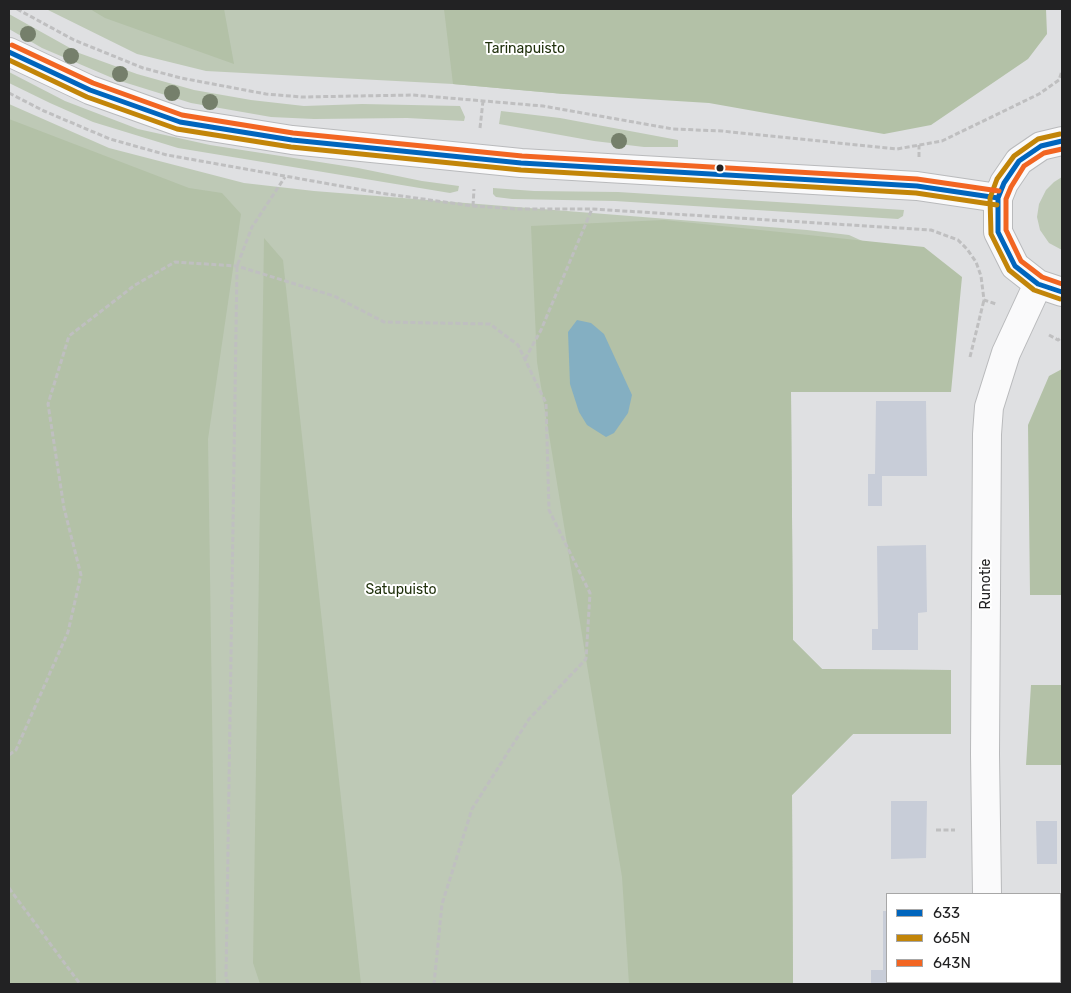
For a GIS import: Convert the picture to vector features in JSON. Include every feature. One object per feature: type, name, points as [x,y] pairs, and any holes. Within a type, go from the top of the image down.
[{"type":"street","points":[[9,52],[90,90],[180,122],[292,140],[521,162],[918,186],[998,198]]},
{"type":"street","points":[[1050,288],[1015,266],[998,232],[998,198],[1004,183],[1019,161],[1042,146],[1062,141]]},
{"type":"street","name":"Runotie","points":[[987,893],[986,454],[989,407],[1006,354],[1021,319],[1050,288]]},
{"type":"path","points":[[17,9],[74,40],[143,68],[181,78],[266,94],[302,97],[413,95],[543,106],[673,129],[722,130],[897,148],[942,141],[1039,94],[1059,80],[1062,71]]},
{"type":"path","points":[[9,92],[44,111],[128,144],[167,156],[285,177],[473,206],[516,209],[592,209],[931,230],[958,240],[967,249],[976,262],[984,300],[1058,340],[1062,337]]},
{"type":"path","points":[[228,984],[226,978],[237,266],[252,227],[285,177]]},
{"type":"path","points":[[525,359],[541,330],[592,209]]},
{"type":"path","points":[[9,756],[16,750],[68,632],[81,576],[64,508],[48,404],[69,336],[135,285],[175,262],[237,266],[334,296],[384,322],[490,324],[518,344],[546,403],[549,510],[590,593],[586,659],[529,719],[472,808],[442,904],[434,984]]},
{"type":"path","points":[[936,830],[964,830]]},
{"type":"path","points":[[9,888],[80,984]]},
{"type":"green space","name":"Tarinapuisto","points":[[46,9],[567,9],[564,94],[453,84],[206,71],[137,54]]},
{"type":"green space","points":[[90,9],[224,9],[234,64],[105,18]]},
{"type":"green space","points":[[444,9],[1046,9],[1047,34],[1028,59],[931,125],[884,134],[709,103],[564,94],[453,84]]},
{"type":"green space","points":[[9,14],[79,53],[137,74],[194,90],[251,100],[304,106],[362,104],[460,106],[465,117],[464,121],[407,118],[314,119],[271,117],[191,103],[117,80],[42,48],[9,29]]},
{"type":"green space","points":[[9,72],[65,101],[138,129],[210,145],[459,186],[458,191],[450,193],[178,148],[93,122],[50,103],[9,83]]},
{"type":"green space","name":"Satupuisto","points":[[9,104],[109,148],[244,183],[314,191],[807,230],[849,235],[869,244],[951,392],[791,392],[793,640],[822,669],[951,670],[951,734],[853,734],[792,795],[793,984],[9,984]]},
{"type":"green space","points":[[501,111],[560,118],[678,140],[678,147],[644,147],[594,141],[499,124]]},
{"type":"green space","points":[[9,119],[189,188],[222,193],[241,214],[208,439],[216,984],[9,984]]},
{"type":"green space","points":[[1062,177],[1062,250],[1049,243],[1040,230],[1037,217],[1039,204],[1046,190]]},
{"type":"green space","points":[[493,188],[534,191],[618,192],[904,210],[903,216],[898,219],[615,201],[512,199],[496,197],[493,194]]},
{"type":"green space","points":[[664,220],[924,247],[962,277],[951,392],[791,392],[793,640],[822,669],[951,670],[951,734],[853,734],[792,795],[793,984],[629,984],[622,877],[537,362],[531,226]]},
{"type":"green space","points":[[264,238],[283,260],[361,984],[260,984],[253,963]]},
{"type":"green space","points":[[1062,369],[1062,595],[1030,595],[1028,425],[1049,376]]},
{"type":"green space","points":[[1031,685],[1062,685],[1062,765],[1026,765]]},
{"type":"water","points":[[577,320],[591,323],[604,334],[632,395],[628,413],[614,433],[606,437],[587,425],[579,412],[570,384],[568,332]]},
{"type":"building","points":[[876,401],[926,401],[927,476],[882,476],[882,506],[868,506],[868,474],[875,474]]},
{"type":"building","points":[[926,545],[927,612],[918,613],[918,650],[872,650],[872,629],[878,629],[877,546]]},
{"type":"building","points":[[891,801],[927,801],[926,858],[891,859]]},
{"type":"building","points":[[1036,821],[1057,821],[1057,864],[1037,864]]},
{"type":"building","points":[[883,911],[886,911],[886,983],[916,983],[871,984],[871,970],[883,970]]},
{"type":"building","points":[[1036,983],[1057,983],[1057,984]]},
{"type":"transit line","name":"643N","points":[[12,45],[93,83],[182,115],[293,133],[522,156],[917,179],[999,191]]},
{"type":"transit line","name":"633","points":[[9,52],[90,90],[180,122],[292,140],[521,163],[917,186],[998,198]]},
{"type":"transit line","name":"665N","points":[[9,60],[87,97],[177,129],[291,147],[521,170],[916,193],[997,205]]},
{"type":"transit line","name":"665N","points":[[1060,134],[1038,139],[1014,156],[997,179],[990,198],[991,234],[1009,270],[1034,290],[1060,299]]},
{"type":"transit line","name":"633","points":[[1062,141],[1041,146],[1019,161],[1004,183],[998,198],[998,232],[1015,266],[1038,284],[1062,292]]},
{"type":"transit line","name":"643N","points":[[1062,149],[1044,153],[1024,166],[1006,199],[1006,230],[1021,261],[1042,277],[1062,284]]}]
